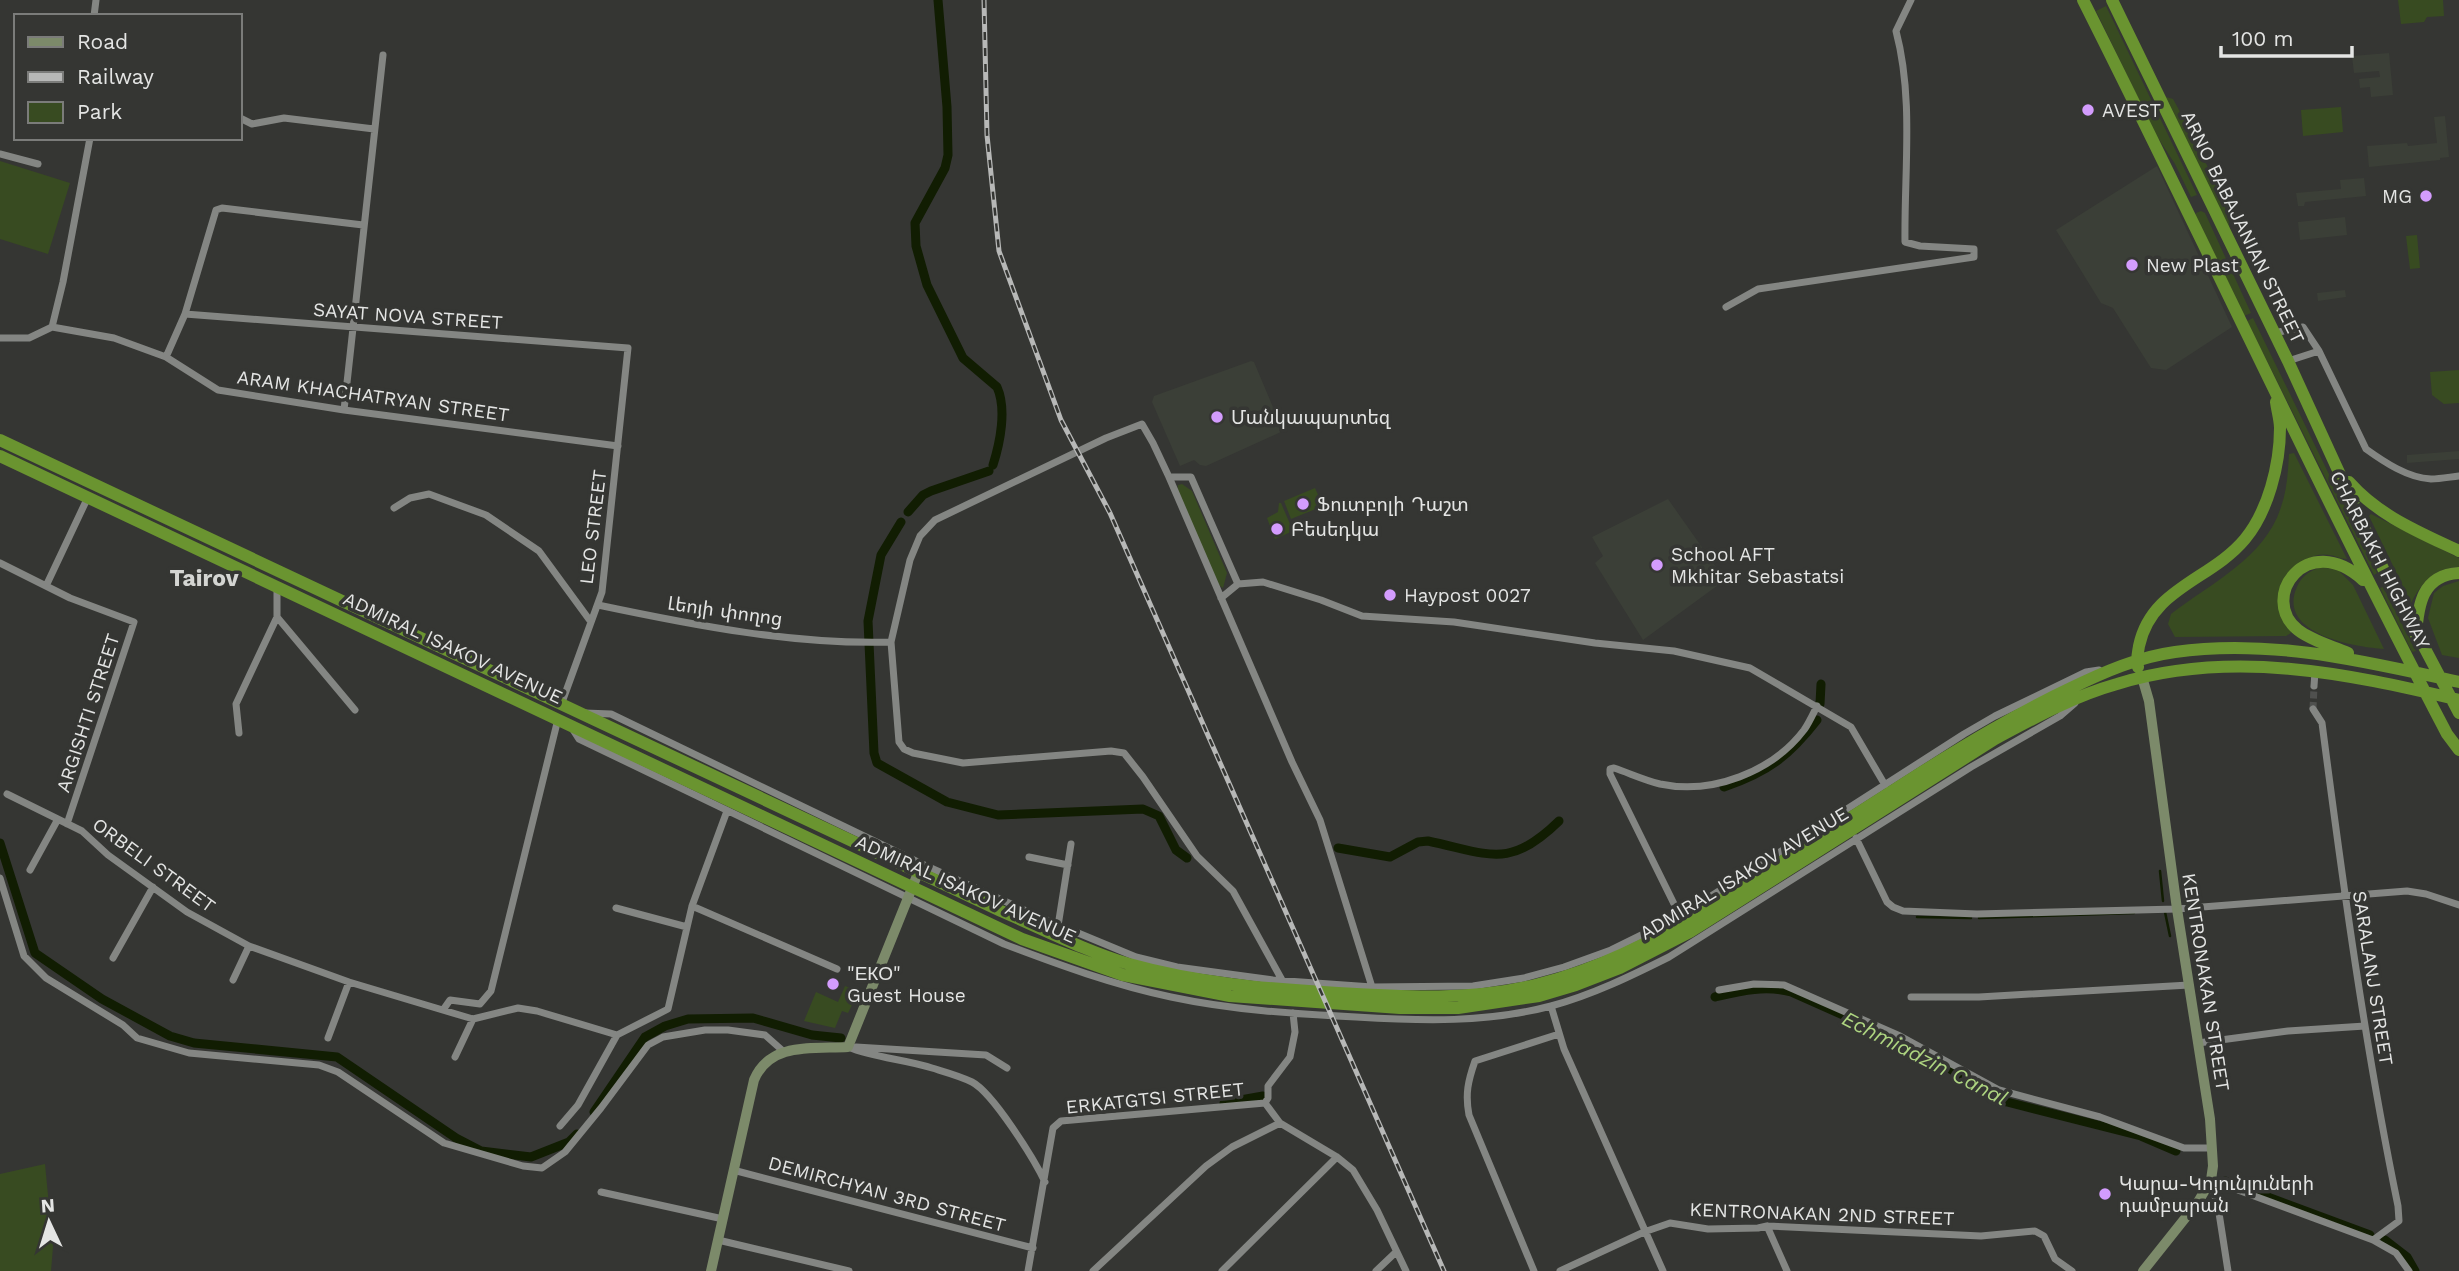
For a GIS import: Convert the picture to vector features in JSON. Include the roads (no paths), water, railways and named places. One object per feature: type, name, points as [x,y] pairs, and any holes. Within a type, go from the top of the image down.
[{"type":"highway","points":[[2082,0],[2272,385],[2281,427],[2268,499],[2260,517],[2237,548],[2158,606],[2148,619],[2136,660],[2142,677]]},
{"type":"highway","name":"ARNO BABAJANIAN STREET","points":[[2112,0],[2340,472]]},
{"type":"highway","points":[[2167,168],[2176,175],[2192,206],[2207,198]]},
{"type":"highway","name":"CHARBAKH HIGHWAY","points":[[2272,385],[2369,584],[2447,734],[2459,750]]},
{"type":"highway","name":"ADMIRAL ISAKOV AVENUE","points":[[0,440],[580,714],[1126,963],[1181,977],[1291,997]]},
{"type":"highway","name":"ADMIRAL ISAKOV AVENUE","points":[[0,456],[571,725],[909,893],[1022,939],[1123,975],[1230,996],[1353,1000],[1457,996],[1538,984],[1612,959],[1657,938],[1767,866],[1983,733],[2034,706],[2136,660],[2176,651],[2242,649],[2332,655],[2459,682]]},
{"type":"highway","points":[[2340,472],[2372,505],[2393,519],[2459,551]]},
{"type":"highway","name":"CHARBAKH HIGHWAY","points":[[2340,472],[2386,575],[2459,713]]},
{"type":"highway","points":[[2375,663],[2300,631],[2289,619],[2284,602],[2290,579],[2302,568],[2317,561],[2338,563],[2369,584],[2386,575]]},
{"type":"highway","points":[[2416,635],[2422,594],[2434,582],[2452,573],[2459,573]]},
{"type":"highway","name":"ADMIRAL ISAKOV AVENUE","points":[[1353,1000],[1400,1008],[1458,1008],[1539,996],[1666,952],[1995,739],[2043,713],[2115,684],[2178,669],[2231,666],[2315,671],[2387,682],[2459,700]]},
{"type":"highway","points":[[2434,677],[2459,674]]},
{"type":"main road","name":"KENTRONAKAN STREET","points":[[2142,677],[2149,701],[2176,909],[2198,1043],[2212,1148],[2211,1180]]},
{"type":"main road","points":[[711,1271],[754,1080],[760,1066],[783,1051],[848,1047],[920,869]]},
{"type":"main road","points":[[2143,1271],[2198,1202],[2211,1180]]},
{"type":"street","points":[[1726,307],[1758,289],[1974,257],[1974,249],[1920,246],[1905,242],[1906,91],[1904,61],[1896,31],[1911,0]]},
{"type":"street","points":[[344,410],[383,55]]},
{"type":"street","points":[[242,119],[252,124],[284,118],[374,129]]},
{"type":"street","points":[[0,338],[29,338],[52,327],[90,140]]},
{"type":"street","points":[[0,154],[38,164]]},
{"type":"street","points":[[166,357],[185,314],[214,212],[222,208],[363,225]]},
{"type":"street","name":"SAYAT NOVA STREET","points":[[185,314],[628,348]]},
{"type":"street","name":"ARAM KHACHATRYAN STREET","points":[[52,327],[114,338],[166,357],[218,390],[344,410],[618,446]]},
{"type":"street","points":[[2274,333],[2303,327],[2319,351],[2366,449],[2380,460],[2430,479],[2459,476]]},
{"type":"street","name":"LEO STREET","points":[[561,705],[602,592],[628,348]]},
{"type":"street","points":[[2288,361],[2319,351]]},
{"type":"street","points":[[1265,1103],[1268,1086],[1290,1057],[1295,1031],[1291,997],[1233,891],[1197,856],[1124,753],[1111,751],[963,763],[913,753],[904,749],[899,742],[891,642],[910,560],[920,536],[935,520],[1106,438],[1142,424],[1169,477],[1292,762],[1320,820],[1371,987]]},
{"type":"street","points":[[1169,477],[1191,477],[1238,584]]},
{"type":"street","points":[[394,508],[410,498],[429,494],[486,515],[540,551],[591,622]]},
{"type":"street","points":[[0,563],[46,586],[88,497]]},
{"type":"street","points":[[1221,598],[1238,584],[1262,582],[1362,616],[1454,622],[1595,643],[1674,651],[1750,668],[1852,727],[1885,785]]},
{"type":"street","name":"ARGISHTI STREET","points":[[46,586],[134,622],[67,824]]},
{"type":"street","points":[[239,733],[236,704],[277,617],[277,586]]},
{"type":"street","name":"Լեոյի փողոց","points":[[598,605],[714,629],[849,642],[891,642]]},
{"type":"street","points":[[277,617],[355,710]]},
{"type":"street","points":[[1353,1000],[1371,987],[1473,986],[1524,978],[1611,950],[1680,916],[1767,866],[1885,785],[1995,716],[2086,673],[2110,670]]},
{"type":"street","points":[[2314,686],[2315,671]]},
{"type":"street","points":[[1291,997],[1353,1000],[1432,1021],[1464,1020],[1552,1006],[1618,982],[1971,767],[2060,716],[2081,698]]},
{"type":"street","points":[[1680,916],[1610,774],[1610,769],[1614,768],[1660,784],[1694,787],[1725,783],[1759,768],[1786,748],[1804,729],[1817,706]]},
{"type":"street","name":"SARALANJ STREET","points":[[2313,709],[2322,723],[2344,897],[2399,1221],[2373,1240]]},
{"type":"street","name":"ORBELI STREET","points":[[443,1010],[450,1000],[480,1004],[491,991],[558,719]]},
{"type":"street","points":[[571,725],[579,739],[727,811],[909,893]]},
{"type":"street","name":"ORBELI STREET","points":[[7,794],[82,831],[108,855],[197,918],[249,946],[349,982],[473,1019]]},
{"type":"street","points":[[560,1126],[578,1105],[617,1035],[668,1009],[692,906],[727,811]]},
{"type":"street","points":[[30,870],[58,819]]},
{"type":"street","points":[[1856,838],[1887,902],[1903,911],[1977,914],[2176,909],[2407,891],[2459,905]]},
{"type":"street","points":[[1058,930],[1071,844]]},
{"type":"street","points":[[1029,857],[1068,865]]},
{"type":"street","points":[[0,878],[24,956],[46,978],[123,1025],[137,1038],[189,1053],[318,1065],[338,1072],[444,1143],[523,1166],[542,1168],[565,1152],[648,1045],[663,1037],[705,1030],[728,1030],[765,1035],[783,1051]]},
{"type":"street","points":[[113,958],[153,887]]},
{"type":"street","points":[[692,906],[837,969]]},
{"type":"street","points":[[616,908],[687,927]]},
{"type":"street","points":[[233,979],[249,946]]},
{"type":"street","points":[[328,1038],[349,982]]},
{"type":"street","points":[[1719,990],[1754,984],[1784,985],[1900,1036],[1999,1090],[2100,1117],[2184,1148],[2212,1148]]},
{"type":"street","points":[[1911,997],[1979,997],[2189,985]]},
{"type":"street","points":[[1552,1006],[1559,1034],[1663,1271]]},
{"type":"street","points":[[455,1057],[473,1019],[518,1008],[537,1011],[617,1035]]},
{"type":"street","points":[[2198,1043],[2288,1031],[2365,1026]]},
{"type":"street","points":[[1534,1271],[1469,1115],[1467,1083],[1475,1061],[1559,1034]]},
{"type":"street","points":[[848,1047],[986,1055],[1007,1068]]},
{"type":"street","points":[[848,1047],[863,1053],[930,1067],[973,1083],[984,1091],[1029,1153],[1045,1182]]},
{"type":"street","name":"ERKATGTSI STREET","points":[[1028,1271],[1054,1128],[1061,1121],[1265,1103],[1280,1123],[1337,1157],[1353,1170],[1377,1210],[1406,1271]]},
{"type":"street","points":[[1093,1271],[1206,1166],[1232,1147],[1280,1123]]},
{"type":"street","points":[[1222,1271],[1337,1157]]},
{"type":"street","name":"DEMIRCHYAN 3RD STREET","points":[[733,1170],[1033,1248]]},
{"type":"street","points":[[2211,1180],[2373,1240],[2396,1253],[2409,1271]]},
{"type":"street","points":[[2211,1180],[2220,1213],[2228,1271]]},
{"type":"street","points":[[601,1192],[723,1219]]},
{"type":"street","name":"KENTRONAKAN 2ND STREET","points":[[1560,1271],[1644,1232],[1670,1223],[1707,1229],[1767,1226],[1980,1236],[2035,1231],[2044,1236],[2055,1259],[2072,1271]]},
{"type":"street","points":[[1767,1226],[1787,1271]]},
{"type":"street","points":[[718,1240],[849,1271]]},
{"type":"street","points":[[1376,1271],[1396,1252]]},
{"type":"waterway","points":[[938,0],[948,155],[945,168],[915,223],[916,246],[927,285],[963,358],[997,387],[1002,416],[993,465]]},
{"type":"waterway","points":[[908,512],[923,495],[989,471]]},
{"type":"waterway","points":[[901,522],[881,555],[868,621],[874,753],[877,763],[947,802],[998,815],[1143,809],[1159,816],[1176,850],[1187,858]]},
{"type":"waterway","points":[[1820,704],[1821,684]]},
{"type":"waterway","points":[[1724,787],[1765,769],[1797,744],[1817,720]]},
{"type":"waterway","points":[[1338,848],[1390,857],[1418,842],[1428,841],[1498,854],[1526,847],[1559,821]]},
{"type":"waterway","name":"Echmiadzin Canal","points":[[0,843],[35,953],[102,999],[170,1036],[194,1043],[337,1057],[456,1138],[481,1151],[531,1157],[569,1142],[577,1134]]},
{"type":"waterway","points":[[2160,871],[2163,901]]},
{"type":"waterway","points":[[2165,912],[2170,936]]},
{"type":"waterway","points":[[1979,918],[2134,913]]},
{"type":"waterway","points":[[1917,917],[1971,918]]},
{"type":"waterway","name":"Echmiadzin Canal","points":[[1715,997],[1762,989],[1791,992],[1904,1042],[2007,1102],[2141,1136],[2176,1151]]},
{"type":"waterway","name":"Echmiadzin Canal","points":[[594,1112],[645,1037],[665,1026],[688,1019],[753,1018],[812,1035],[841,1038]]},
{"type":"waterway","name":"Echmiadzin Canal","points":[[1224,1103],[1263,1096]]},
{"type":"waterway","name":"Echmiadzin Canal","points":[[2225,1181],[2370,1235]]},
{"type":"waterway","name":"Echmiadzin Canal","points":[[2385,1240],[2407,1257],[2415,1271]]},
{"type":"tunnel","points":[[2313,709],[2314,686]]},
{"type":"railway","points":[[984,0],[987,135],[999,251],[1061,420],[1110,513],[1444,1271]]},
{"type":"place","name":"AVEST","points":[[2088,110]]},
{"type":"place","name":"MG","points":[[2426,196]]},
{"type":"place","name":"New Plast","points":[[2132,265]]},
{"type":"place","name":"Մանկապարտեզ","points":[[1217,417]]},
{"type":"place","name":"Ֆուտբոլի Դաշտ","points":[[1303,504]]},
{"type":"place","name":"Բեսեդկա","points":[[1277,529]]},
{"type":"place","name":"School AFT Mkhitar Sebastatsi","points":[[1657,565]]},
{"type":"place","name":"Haypost 0027","points":[[1390,595]]},
{"type":"place","name":"\"ЕКО\" Guest House","points":[[833,984]]},
{"type":"place","name":"Կարա-Կոյունլուների դամբարան","points":[[2105,1194]]},
{"type":"district","name":"Tairov","points":[[204,578]]}]
